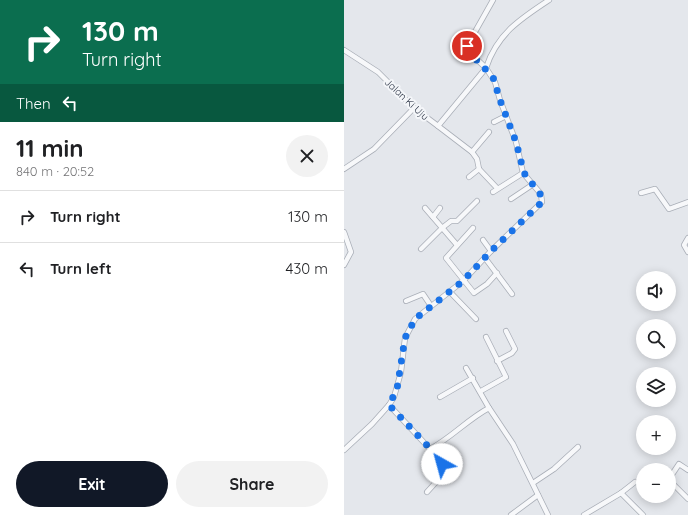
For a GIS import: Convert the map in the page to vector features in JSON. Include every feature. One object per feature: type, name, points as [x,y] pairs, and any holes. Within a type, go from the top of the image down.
[{"type":"street","points":[[344,450],[389,405],[397,389],[404,345],[408,331],[415,319],[463,281],[491,251],[542,202],[541,194],[532,185],[524,173],[516,142],[495,82],[486,68],[467,50],[467,46],[493,0]]},
{"type":"street","name":"Jalan Ki Uju","points":[[344,50],[378,72],[414,108],[438,126],[486,68],[499,40],[533,11],[549,0]]},
{"type":"street","points":[[344,169],[374,149],[414,108]]},
{"type":"street","points":[[494,122],[506,116]]},
{"type":"street","points":[[438,126],[472,152],[477,159],[479,169],[497,188]]},
{"type":"street","points":[[472,152],[489,132]]},
{"type":"street","points":[[469,177],[479,169]]},
{"type":"street","points":[[492,192],[524,173]]},
{"type":"street","points":[[511,200],[532,185]]},
{"type":"street","points":[[641,193],[655,189],[669,209],[688,202]]},
{"type":"street","points":[[421,249],[442,228],[451,221],[457,221],[477,201]]},
{"type":"street","points":[[425,208],[457,245]]},
{"type":"street","points":[[433,217],[440,208]]},
{"type":"street","points":[[473,228],[446,258],[463,281],[475,293],[497,273]]},
{"type":"street","points":[[344,232],[351,252],[344,265]]},
{"type":"street","points":[[688,238],[684,245],[688,252]]},
{"type":"street","points":[[482,240],[491,251]]},
{"type":"street","points":[[485,258],[512,294]]},
{"type":"street","points":[[450,292],[476,319]]},
{"type":"street","points":[[406,301],[423,294],[430,306]]},
{"type":"street","points":[[497,361],[512,353],[515,349],[506,331]]},
{"type":"street","points":[[481,391],[506,378],[486,337]]},
{"type":"street","points":[[466,368],[481,391],[489,408],[513,444],[548,515]]},
{"type":"street","points":[[440,397],[473,378]]},
{"type":"street","points":[[389,405],[442,463],[434,473],[437,481],[427,492]]},
{"type":"street","points":[[430,449],[477,414],[489,408]]},
{"type":"street","points":[[533,483],[554,469],[578,447]]},
{"type":"street","points":[[676,469],[680,464],[688,470]]},
{"type":"street","points":[[584,515],[621,493],[635,482]]},
{"type":"street","points":[[676,486],[688,499]]},
{"type":"street","points":[[621,493],[643,515]]},
{"type":"street","points":[[511,515],[538,495]]},
{"type":"route","points":[[442,464],[441,460],[424,444],[389,405],[397,389],[401,372],[405,338],[415,319],[450,292],[479,266],[491,251],[542,202],[543,198],[541,194],[530,184],[524,173],[516,142],[493,77],[486,68],[467,50],[467,46]]}]
